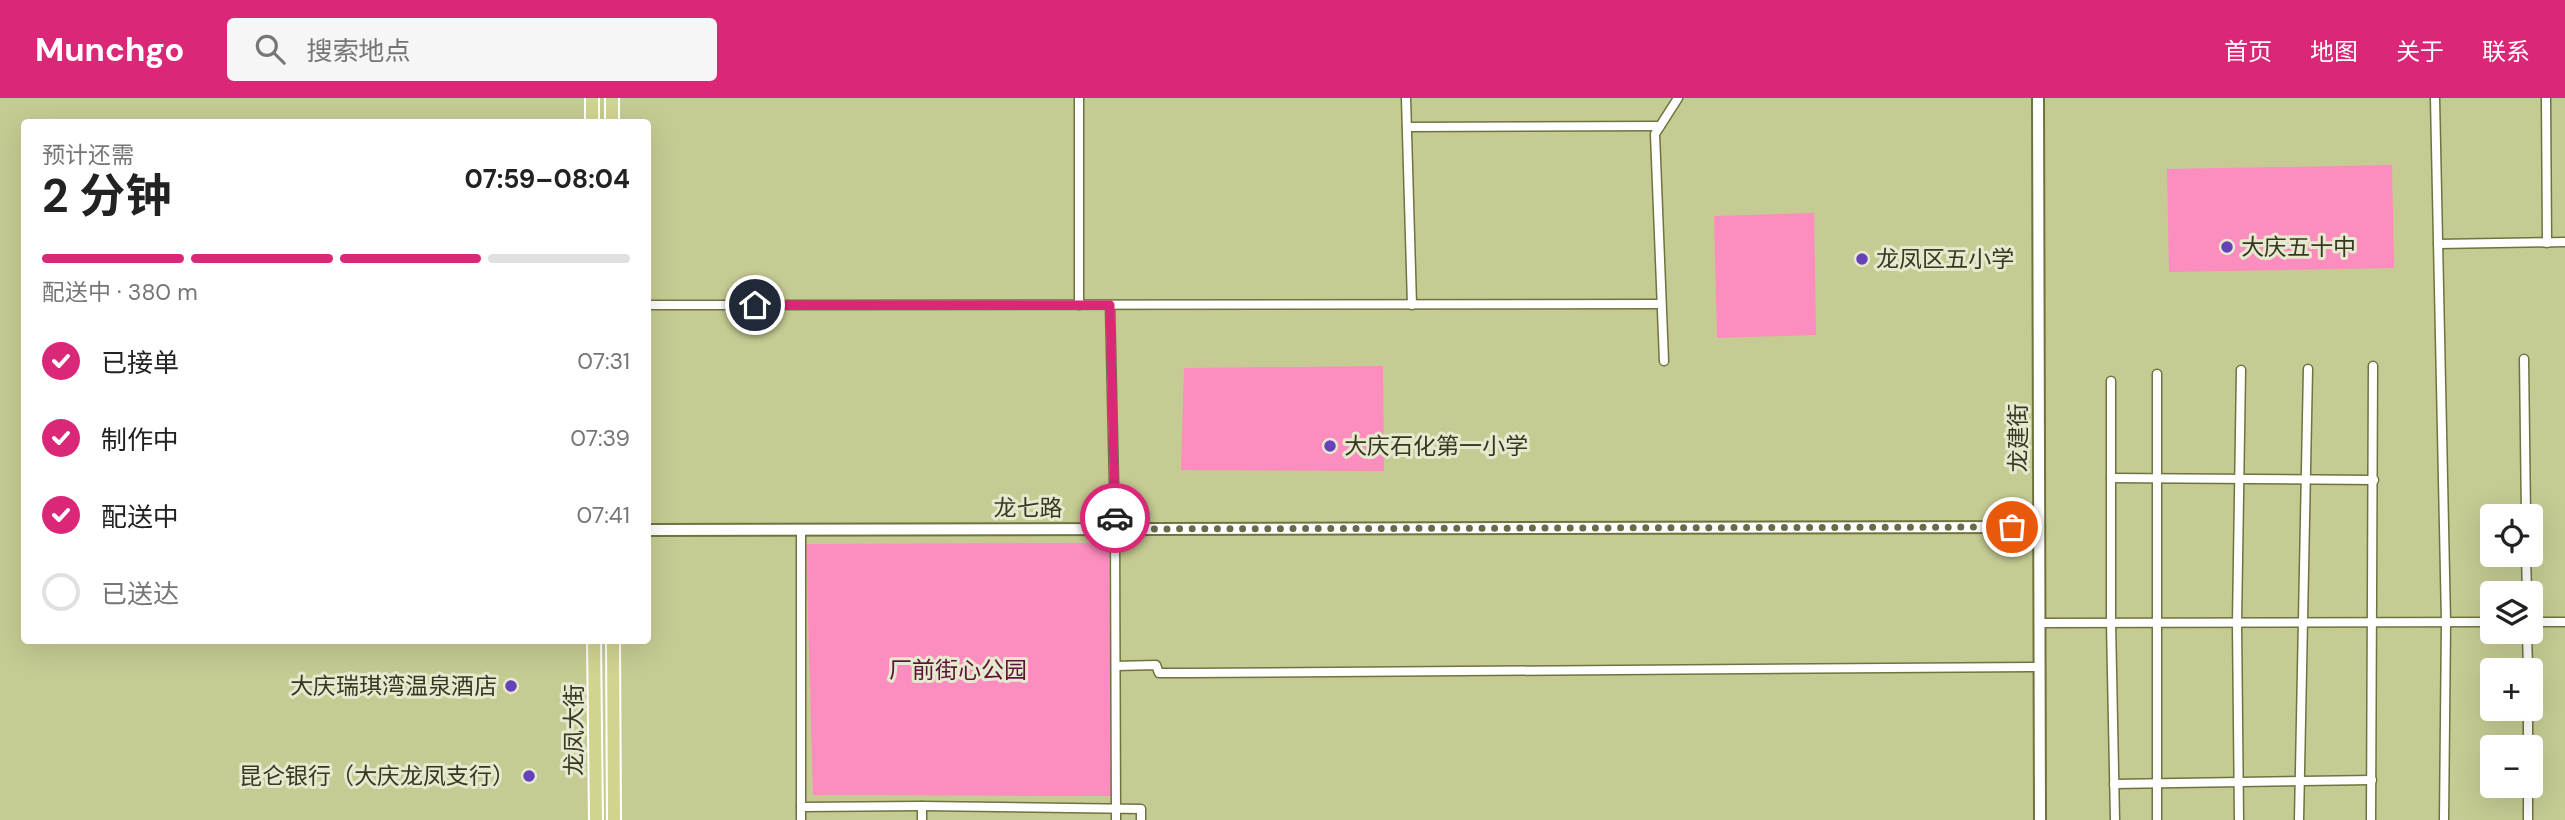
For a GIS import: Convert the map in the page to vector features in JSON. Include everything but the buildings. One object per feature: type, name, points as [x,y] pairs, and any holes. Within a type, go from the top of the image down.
[{"type":"main road","points":[[592,98],[592,119]]},
{"type":"main road","points":[[612,98],[612,119]]},
{"type":"main road","name":"龙凤大街","points":[[594,644],[596,820]]},
{"type":"main road","name":"龙凤大街","points":[[613,644],[614,820]]},
{"type":"street","points":[[1079,98],[1079,305]]},
{"type":"street","points":[[1406,98],[1412,304]]},
{"type":"street","points":[[1664,361],[1655,134],[1678,98]]},
{"type":"street","name":"龙建街","points":[[2038,98],[2040,820]]},
{"type":"street","points":[[2435,98],[2446,622],[2444,820]]},
{"type":"street","points":[[2546,98],[2547,243]]},
{"type":"street","points":[[1407,127],[1660,126]]},
{"type":"street","points":[[2438,244],[2565,242]]},
{"type":"street","points":[[651,305],[1661,304]]},
{"type":"street","points":[[1110,305],[1115,529],[1116,820]]},
{"type":"street","points":[[2524,359],[2526,504]]},
{"type":"street","points":[[2371,820],[2373,366]]},
{"type":"street","points":[[2299,820],[2308,369]]},
{"type":"street","points":[[2239,820],[2237,622],[2241,370]]},
{"type":"street","points":[[2157,374],[2157,820]]},
{"type":"street","points":[[2111,381],[2110,623],[2115,820]]},
{"type":"street","points":[[2111,478],[2374,480]]},
{"type":"street","name":"龙七路","points":[[651,530],[2039,527]]},
{"type":"street","points":[[801,530],[801,820]]},
{"type":"street","points":[[2039,623],[2480,622]]},
{"type":"street","points":[[2543,622],[2565,622]]},
{"type":"street","points":[[1116,666],[1156,665],[1159,673],[2040,667]]},
{"type":"street","points":[[2114,783],[2372,780]]},
{"type":"street","points":[[2528,798],[2528,820]]},
{"type":"street","points":[[922,806],[922,820]]},
{"type":"street","points":[[801,807],[1141,809],[1141,820]]},
{"type":"green space","points":[[2392,165],[2394,268],[2169,272],[2167,169]]},
{"type":"green space","points":[[1814,213],[1816,335],[1717,338],[1714,216]]},
{"type":"green space","points":[[1383,366],[1384,471],[1181,470],[1184,368]]},
{"type":"green space","name":"厂前街心公园","points":[[1109,543],[1111,796],[813,795],[806,544]]},
{"type":"way so far","points":[[1115,518],[1115,529],[2012,527]]},
{"type":"place","name":"大庆五十中","points":[[2227,247]]},
{"type":"place","name":"龙凤区五小学","points":[[1862,259]]},
{"type":"place","name":"大庆石化第一小学","points":[[1330,446]]},
{"type":"place","name":"大庆瑞琪湾温泉酒店","points":[[511,686]]},
{"type":"place","name":"昆仑银行（大庆龙凤支行）","points":[[529,776]]},
{"type":"route","points":[[755,305],[1110,305],[1115,518]]}]
